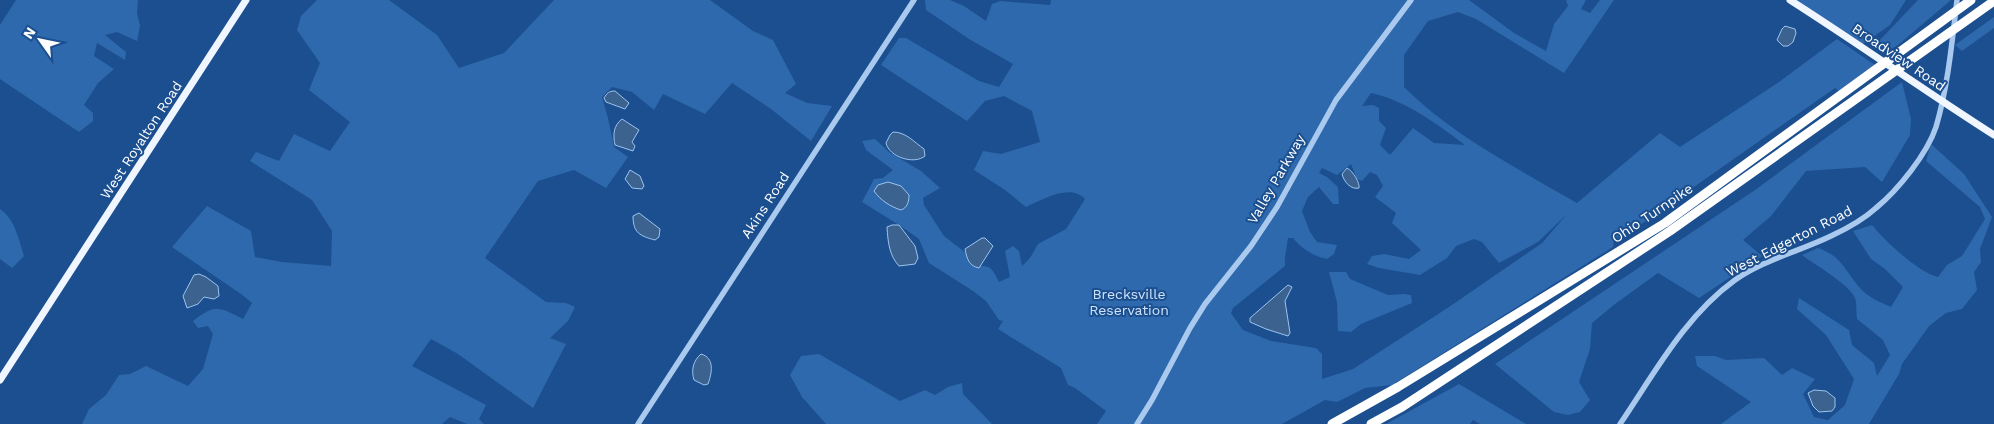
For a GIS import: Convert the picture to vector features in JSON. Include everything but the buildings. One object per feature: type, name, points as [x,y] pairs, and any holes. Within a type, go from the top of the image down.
[{"type":"highway","name":"Ohio Turnpike","points":[[1332,424],[1398,387],[1665,223],[1972,0]]},
{"type":"highway","name":"Ohio Turnpike","points":[[1371,424],[1402,407],[1670,231],[1994,2]]},
{"type":"main road","name":"West Royalton Road","points":[[0,380],[246,0]]},
{"type":"main road","name":"Broadview Road","points":[[1790,0],[1869,51],[1942,102],[1994,134]]},
{"type":"street","name":"Akins Road","points":[[638,424],[914,0]]},
{"type":"street","name":"Valley Parkway","points":[[1137,424],[1200,312],[1278,207],[1336,100],[1411,0]]},
{"type":"street","name":"West Edgerton Road","points":[[1620,424],[1687,326],[1704,307],[1736,280],[1763,265],[1833,235],[1876,209],[1908,175],[1935,128],[1942,102],[1950,56],[1957,0]]},
{"type":"green space","points":[[16,0],[138,0],[137,13],[140,26],[137,41],[117,32],[105,35],[126,52],[125,60],[97,43],[94,56],[114,69],[98,83],[84,105],[93,113],[93,121],[79,132],[0,79],[0,25]]},
{"type":"green space","points":[[317,0],[389,0],[437,35],[459,68],[504,53],[554,0],[710,0],[753,31],[773,40],[796,84],[785,93],[807,103],[832,106],[811,141],[771,109],[732,83],[705,114],[663,94],[654,110],[632,92],[612,87],[602,97],[614,147],[628,157],[606,188],[574,170],[538,181],[485,258],[546,302],[566,303],[575,307],[568,321],[550,338],[566,344],[533,408],[458,354],[431,339],[412,366],[486,405],[479,419],[484,424],[467,424],[450,417],[442,424],[82,424],[89,409],[106,395],[119,375],[130,374],[146,366],[188,386],[203,369],[213,334],[208,326],[198,328],[193,321],[212,309],[222,309],[243,319],[252,303],[172,247],[207,206],[251,231],[255,257],[282,262],[331,266],[332,231],[312,200],[250,161],[256,152],[279,161],[294,134],[330,151],[350,122],[309,90],[320,63],[297,30],[301,16]]},
{"type":"green space","name":"Brecksville Reservation","points":[[925,0],[950,0],[964,6],[986,21],[992,4],[1000,1],[1050,5],[1051,0],[1469,0],[1514,33],[1546,51],[1554,24],[1568,6],[1566,0],[1586,0],[1581,9],[1590,13],[1600,0],[1614,0],[1564,73],[1476,19],[1458,12],[1428,21],[1404,55],[1404,87],[1423,105],[1486,150],[1577,203],[1660,133],[1680,147],[1779,82],[1837,39],[1875,65],[1839,91],[1835,88],[1691,189],[1662,212],[1614,240],[1613,247],[1392,385],[1365,388],[1337,402],[1325,400],[1282,424],[1097,424],[1106,411],[1068,385],[1061,368],[998,329],[1003,321],[999,320],[986,301],[929,263],[919,239],[862,202],[874,179],[883,178],[893,170],[866,150],[862,141],[875,139],[889,152],[921,171],[940,188],[923,198],[924,205],[944,236],[966,253],[974,266],[990,268],[999,282],[1010,277],[1005,251],[1013,246],[1019,251],[1022,266],[1030,258],[1038,244],[1066,229],[1085,199],[1079,194],[1056,194],[1026,207],[1005,190],[974,170],[983,151],[1001,154],[1040,142],[1032,111],[1004,96],[985,101],[967,121],[881,65],[899,38],[906,38],[979,81],[999,87],[1013,64],[969,39],[926,10]],"holes":[[[1371,93],[1384,96],[1408,107],[1432,121],[1465,145],[1434,143],[1413,128],[1390,155],[1380,145],[1386,128],[1379,121],[1379,108],[1373,105],[1362,106]],[[1351,164],[1357,179],[1362,181],[1370,172],[1377,175],[1383,186],[1375,197],[1396,213],[1392,223],[1421,250],[1409,259],[1384,254],[1372,256],[1367,264],[1379,268],[1420,275],[1447,258],[1456,246],[1474,239],[1482,242],[1499,263],[1538,242],[1567,214],[1542,243],[1449,307],[1353,369],[1322,379],[1322,354],[1316,348],[1271,341],[1243,330],[1231,313],[1233,308],[1285,266],[1288,238],[1293,238],[1308,252],[1322,258],[1327,259],[1334,254],[1337,245],[1317,242],[1310,232],[1302,211],[1308,197],[1319,187],[1333,204],[1339,204],[1338,187],[1327,177],[1319,173],[1322,168],[1337,175]]]},
{"type":"green space","points":[[1790,0],[1906,0],[1890,25],[1860,46]]},
{"type":"green space","points":[[1918,0],[1951,0],[1898,45],[1886,52],[1880,49],[1877,43]]},
{"type":"green space","points":[[1994,17],[1994,28],[1962,51],[1955,45]]},
{"type":"green space","points":[[1902,82],[1911,119],[1910,135],[1882,182],[1865,167],[1806,171],[1771,216],[1743,240],[1762,256],[1699,298],[1658,273],[1615,304],[1592,323],[1590,349],[1579,382],[1590,400],[1580,412],[1568,415],[1554,412],[1495,364],[1755,190]]},
{"type":"green space","points":[[1931,144],[1964,174],[1992,217],[1980,249],[1981,262],[1974,272],[1977,290],[1962,309],[1946,313],[1929,326],[1902,364],[1899,374],[1869,424],[1721,424],[1751,402],[1697,366],[1695,356],[1715,356],[1726,360],[1764,358],[1782,375],[1792,368],[1815,379],[1803,394],[1814,417],[1828,420],[1845,405],[1854,379],[1826,335],[1797,309],[1799,298],[1849,330],[1852,345],[1874,363],[1877,376],[1890,355],[1883,340],[1857,319],[1856,300],[1852,293],[1839,281],[1802,255],[1818,248],[1833,255],[1863,291],[1891,307],[1903,287],[1885,269],[1871,259],[1853,231],[1872,225],[1912,263],[1938,277],[1947,265],[1962,256],[1985,219],[1980,207],[1926,161]]},
{"type":"green space","points":[[0,209],[13,224],[24,256],[12,268],[0,259]]},
{"type":"green space","points":[[1329,272],[1346,272],[1350,279],[1388,295],[1411,295],[1412,303],[1361,324],[1351,332],[1338,331],[1337,302]]},
{"type":"green space","points":[[819,354],[900,401],[925,390],[935,395],[948,387],[962,383],[963,394],[992,424],[826,424],[802,397],[790,375],[801,356]]},
{"type":"green space","points":[[1459,384],[1526,424],[1480,424],[1473,420],[1470,424],[1386,424]]},
{"type":"shaded area","points":[[1785,26],[1795,29],[1796,33],[1793,42],[1788,46],[1783,46],[1777,40]]},
{"type":"shaded area","points":[[615,91],[629,103],[625,109],[606,102],[604,98],[606,95]]},
{"type":"shaded area","points":[[622,119],[639,130],[632,142],[635,146],[633,151],[615,145],[614,131]]},
{"type":"shaded area","points":[[893,132],[906,136],[924,149],[925,156],[920,159],[909,160],[897,156],[888,148],[886,143]]},
{"type":"shaded area","points":[[1347,168],[1356,177],[1359,188],[1351,187],[1344,180],[1342,174]]},
{"type":"shaded area","points":[[630,170],[640,176],[644,186],[642,189],[632,188],[625,179]]},
{"type":"shaded area","points":[[888,182],[901,186],[909,195],[905,208],[901,210],[890,205],[874,191],[878,185]]},
{"type":"shaded area","points":[[639,213],[660,229],[659,237],[655,240],[641,235],[636,230],[633,216]]},
{"type":"shaded area","points":[[899,225],[915,246],[918,258],[915,264],[899,266],[893,257],[887,227]]},
{"type":"shaded area","points":[[985,238],[993,246],[979,268],[969,262],[965,249]]},
{"type":"shaded area","points":[[199,274],[218,286],[219,296],[214,299],[204,297],[198,304],[187,308],[183,296],[194,275]]},
{"type":"shaded area","points":[[1288,285],[1292,287],[1285,301],[1290,333],[1288,336],[1250,322],[1250,318]]},
{"type":"shaded area","points":[[701,354],[709,359],[711,366],[708,384],[704,385],[694,380],[693,373],[694,363]]},
{"type":"shaded area","points":[[1814,390],[1826,391],[1835,398],[1835,407],[1832,411],[1819,412],[1813,406],[1808,393]]}]
